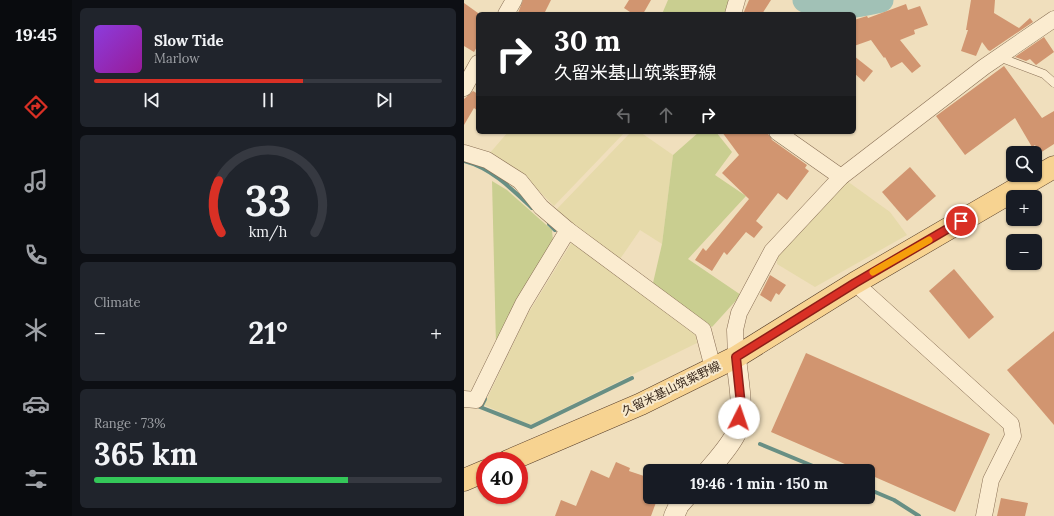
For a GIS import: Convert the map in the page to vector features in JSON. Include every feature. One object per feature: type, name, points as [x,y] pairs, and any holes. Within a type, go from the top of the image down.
[{"type":"main road","name":"久留米基山筑紫野線","points":[[528,452],[641,404],[736,357],[855,283],[1054,166]]},
{"type":"main road","points":[[464,480],[476,475]]},
{"type":"street","points":[[507,12],[514,0]]},
{"type":"street","points":[[734,12],[737,0]]},
{"type":"street","points":[[714,464],[737,431],[741,405],[735,330],[739,313],[772,251],[841,177],[999,57],[1054,19]]},
{"type":"street","points":[[464,88],[476,67]]},
{"type":"street","points":[[780,134],[841,177]]},
{"type":"street","points":[[464,153],[487,160],[520,181],[542,207],[568,230],[703,330],[713,368]]},
{"type":"street","points":[[464,399],[476,400],[523,304],[568,230]]},
{"type":"street","points":[[855,283],[1011,424],[1013,436],[991,480],[984,516]]},
{"type":"street","points":[[674,516],[680,504]]},
{"type":"lane","points":[[999,57],[1044,74],[1054,84]]},
{"type":"shaded area","points":[[506,134],[623,134],[554,206],[523,175],[489,154]]},
{"type":"shaded area","points":[[629,134],[643,134],[673,155],[662,244],[640,230],[620,259],[580,232],[556,210]]},
{"type":"shaded area","points":[[847,181],[890,212],[907,235],[815,287],[777,264],[777,259],[779,254]]},
{"type":"shaded area","points":[[572,242],[691,328],[696,336],[697,343],[530,425],[484,405],[526,317]]},
{"type":"green space","points":[[668,0],[731,0],[728,12],[663,12]]},
{"type":"green space","points":[[697,134],[718,134],[732,152],[715,175],[746,196],[688,259],[741,295],[712,327],[653,283],[662,244],[673,155]]},
{"type":"green space","points":[[492,181],[507,190],[552,230],[553,241],[496,345]]},
{"type":"building","points":[[523,0],[551,0],[545,12],[518,12]]},
{"type":"building","points":[[629,0],[651,0],[644,12],[630,12],[624,8]]},
{"type":"building","points":[[749,0],[771,0],[763,12],[744,12]]},
{"type":"building","points":[[971,0],[995,0],[994,13],[1019,28],[1030,18],[1033,22],[990,51],[982,42],[976,56],[961,51],[968,30],[966,30]]},
{"type":"building","points":[[464,3],[477,12],[476,48],[474,52],[464,46]]},
{"type":"building","points":[[906,4],[908,10],[920,6],[928,25],[914,30],[915,34],[900,40],[921,66],[912,73],[902,62],[891,68],[885,57],[884,58],[871,40],[856,45],[856,19],[867,16],[868,18]]},
{"type":"building","points":[[1044,37],[1054,52],[1036,65],[1030,59],[1026,61],[1015,57]]},
{"type":"building","points":[[856,58],[873,71],[864,82],[856,75]]},
{"type":"building","points":[[1004,66],[1042,118],[1054,111],[1054,144],[1042,152],[1042,146],[1031,146],[1015,118],[965,155],[936,116]]},
{"type":"building","points":[[473,91],[476,93],[476,110],[474,108],[464,125],[464,99]]},
{"type":"building","points":[[723,134],[768,134],[772,140],[807,165],[805,168],[809,171],[787,200],[778,193],[756,221],[763,227],[754,238],[746,232],[727,255],[724,252],[712,271],[695,260],[703,248],[706,251],[749,199],[722,173],[739,155]]},
{"type":"building","points":[[910,167],[936,196],[907,221],[882,192]]},
{"type":"building","points":[[954,269],[994,317],[969,339],[929,291]]},
{"type":"building","points":[[770,275],[786,285],[779,295],[776,293],[771,302],[760,295]]},
{"type":"building","points":[[1054,331],[1054,425],[1007,370]]},
{"type":"building","points":[[806,353],[990,434],[955,512],[875,477],[875,464],[845,464],[771,432]]},
{"type":"building","points":[[616,462],[630,468],[629,471],[643,476],[643,504],[655,504],[651,516],[555,516],[561,500],[576,506],[591,470],[609,478]]},
{"type":"building","points":[[1001,498],[1028,503],[1025,516],[997,516]]},
{"type":"waterway","points":[[805,0],[834,6],[862,4],[881,0]]},
{"type":"waterway","points":[[464,161],[474,164],[501,180],[532,208]]},
{"type":"waterway","points":[[549,224],[555,230]]},
{"type":"waterway","points":[[480,407],[531,427],[632,378]]},
{"type":"waterway","points":[[481,407],[485,399]]},
{"type":"waterway","points":[[760,444],[808,464]]},
{"type":"waterway","points":[[875,492],[894,500],[919,516]]},
{"type":"slow traffic","points":[[873,272],[929,240]]},
{"type":"route","points":[[739,418],[741,405],[736,357],[855,283],[961,221]]}]
